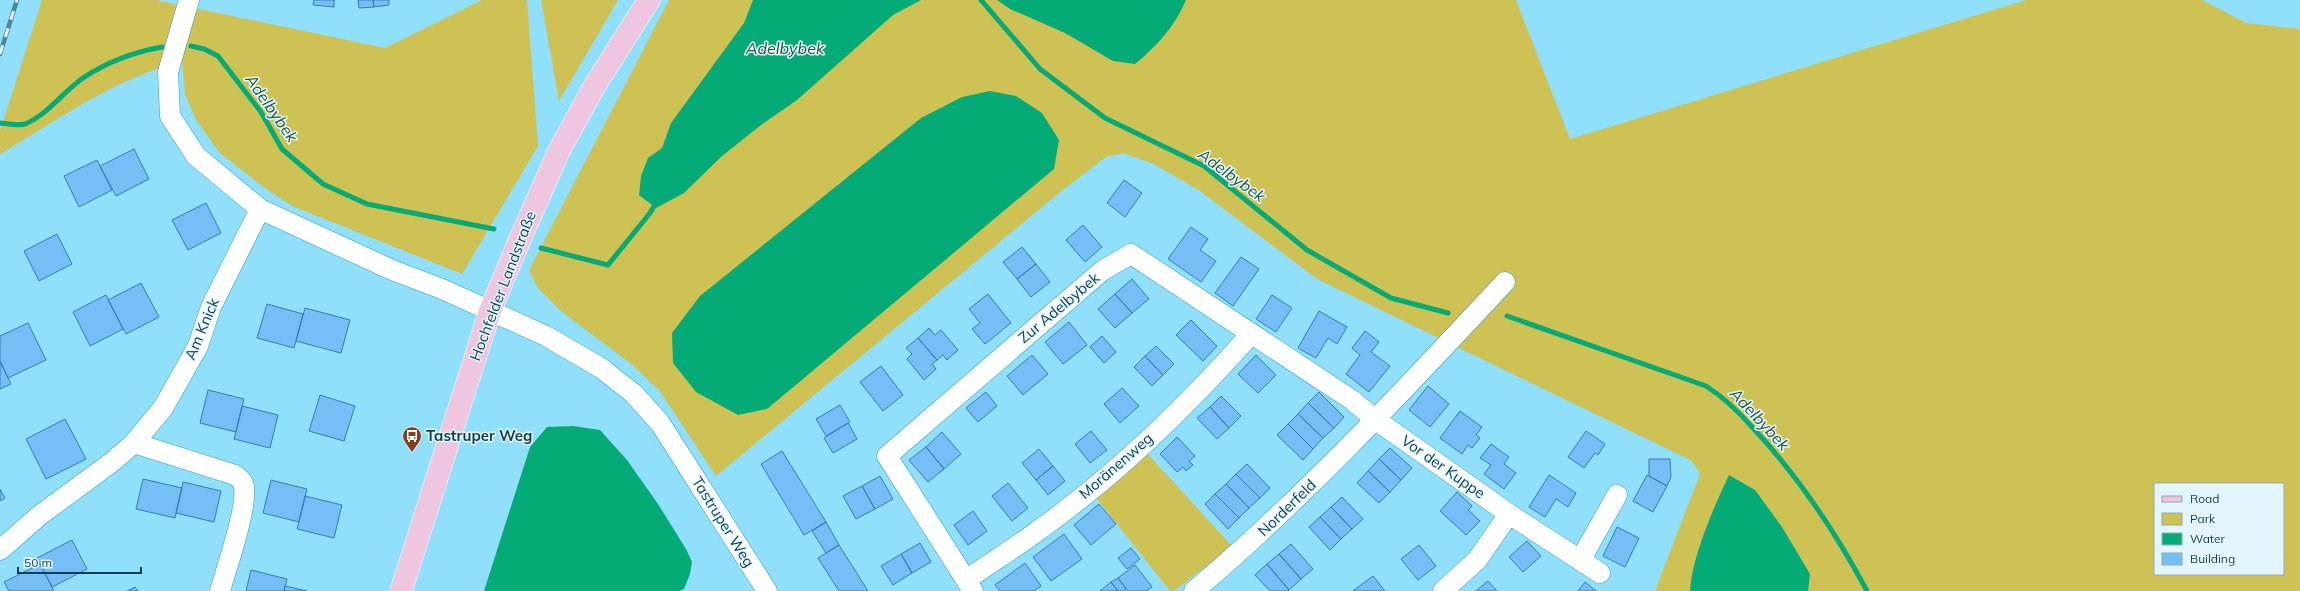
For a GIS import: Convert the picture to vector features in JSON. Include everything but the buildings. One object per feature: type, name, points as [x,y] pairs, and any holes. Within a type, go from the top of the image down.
[{"type":"main road","name":"Hochfelder Landstraße","points":[[400,591],[490,311],[559,151],[595,85],[649,0]]},
{"type":"street","name":"Tastruper Weg","points":[[189,0],[168,72],[170,116],[196,156],[260,209],[392,270],[546,336],[601,368],[634,394],[660,423],[766,591]]},
{"type":"street","name":"Am Knick","points":[[0,550],[40,515],[112,462],[134,443],[163,408],[198,346],[211,307],[260,209]]},
{"type":"street","name":"Zur Adelbybek","points":[[969,585],[887,456],[987,368],[1103,270],[1131,254],[1352,400],[1376,420]]},
{"type":"street","name":"Norderfeld","points":[[1194,591],[1246,547],[1376,420],[1505,282]]},
{"type":"street","name":"Moränenweg","points":[[969,585],[1092,489],[1154,434],[1214,376],[1251,334]]},
{"type":"street","name":"Vor der Kuppe","points":[[1376,420],[1510,514],[1581,559],[1600,573]]},
{"type":"street","points":[[134,443],[231,474],[241,479],[244,486],[244,495],[236,536],[220,591]]},
{"type":"street","points":[[1581,559],[1616,495]]},
{"type":"street","points":[[1443,591],[1477,560],[1510,514]]},
{"type":"green space","points":[[42,0],[156,0],[385,48],[482,0],[527,0],[538,146],[462,274],[292,206],[262,186],[220,153],[196,120],[185,95],[182,62],[134,78],[111,89],[88,101],[0,154],[0,131]]},
{"type":"green space","points":[[541,0],[618,0],[559,101]]},
{"type":"green space","points":[[669,0],[1516,0],[1570,139],[2026,0],[2202,0],[2246,23],[2300,29],[2300,591],[1655,591],[1700,474],[1692,461],[1317,279],[1200,191],[1154,164],[1123,153],[1106,157],[1059,193],[716,476],[659,390],[630,363],[562,312],[537,287],[529,270]]},
{"type":"green space","points":[[1145,451],[1232,546],[1174,591],[1170,591],[1094,495]]},
{"type":"water","name":"Adelbybek","points":[[753,0],[921,0],[893,15],[797,100],[761,125],[722,156],[684,193],[656,208],[639,195],[641,176],[648,158],[662,148],[671,123],[744,23]]},
{"type":"water","points":[[997,0],[1186,0],[1182,9],[1165,35],[1135,64],[1113,61],[1065,33],[1010,9]]},
{"type":"water","points":[[990,91],[1016,96],[1042,113],[1059,140],[1054,169],[767,409],[738,415],[696,392],[673,363],[672,333],[700,296],[921,118],[962,97]]},
{"type":"water","points":[[573,426],[600,430],[627,460],[658,504],[686,549],[692,562],[690,574],[684,589],[679,591],[484,591],[530,447],[547,427]]},
{"type":"water","points":[[1729,475],[1755,490],[1782,527],[1810,574],[1808,591],[1690,591],[1699,547]]},
{"type":"waterway","name":"Adelbybek","points":[[981,0],[1040,69],[1105,118],[1204,166],[1307,250],[1391,298],[1448,313]]},
{"type":"waterway","name":"Adelbybek","points":[[191,46],[204,49],[218,56],[261,112],[282,149],[323,184],[367,204],[494,229]]},
{"type":"waterway","name":"Adelbybek","points":[[0,123],[16,125],[25,124],[41,115],[83,78],[92,72],[121,58],[162,47]]},
{"type":"waterway","name":"Adelbybek","points":[[541,248],[608,265],[650,213],[657,201]]},
{"type":"waterway","name":"Adelbybek","points":[[1507,316],[1706,386],[1719,395],[1731,405],[1786,466],[1816,506],[1843,548],[1867,591]]},
{"type":"railway","points":[[0,54],[17,0]]},
{"type":"place","name":"Tastruper Weg","points":[[412,453]]}]
